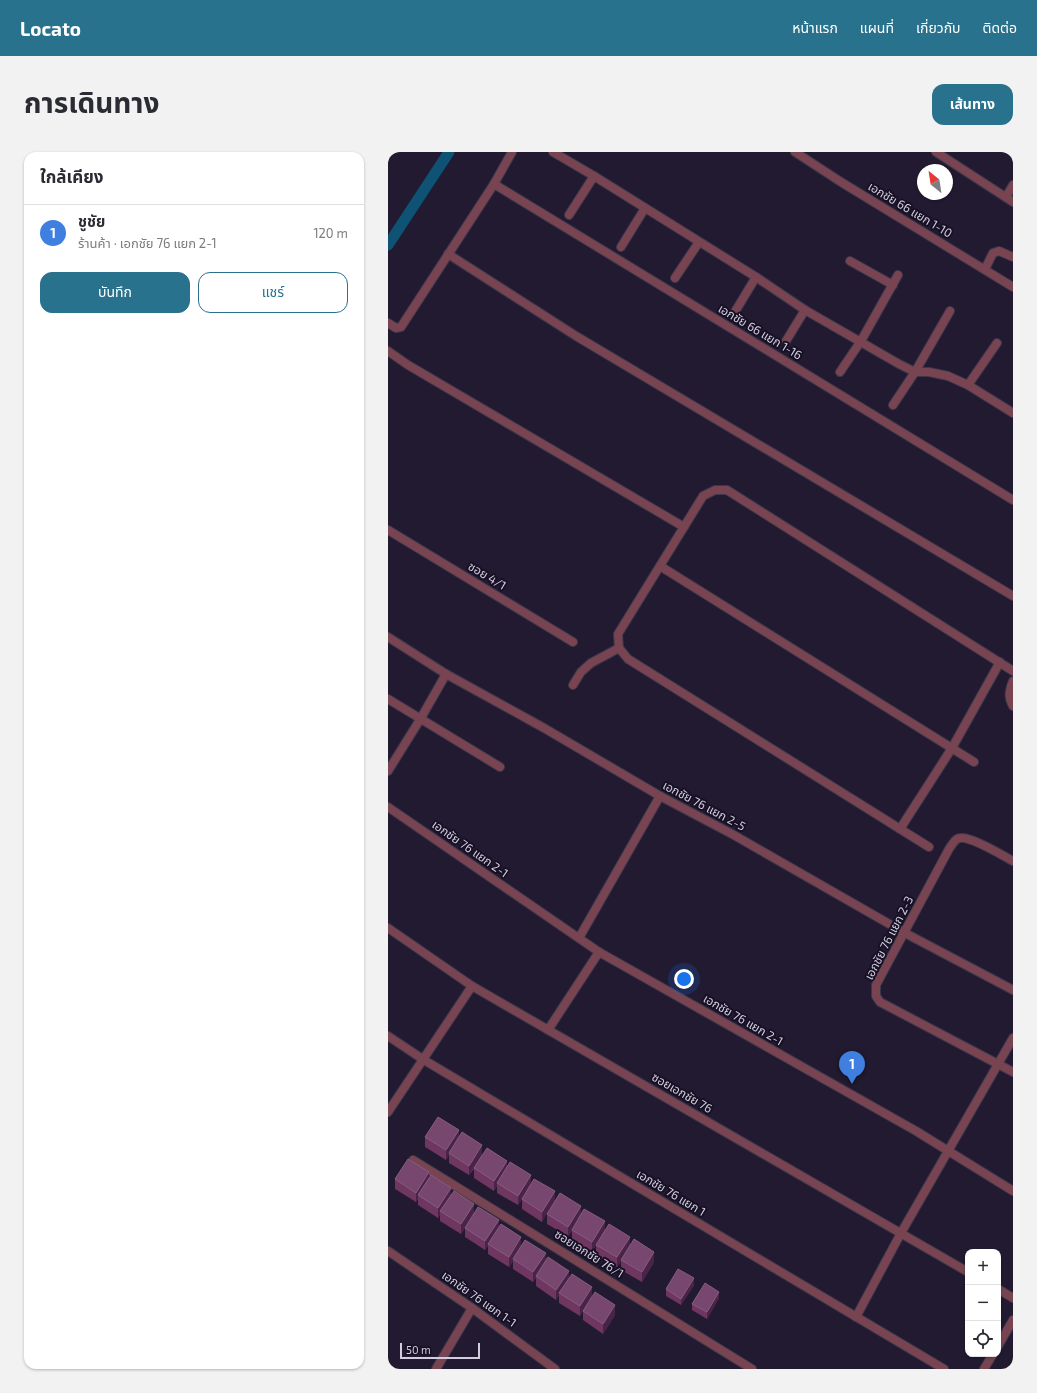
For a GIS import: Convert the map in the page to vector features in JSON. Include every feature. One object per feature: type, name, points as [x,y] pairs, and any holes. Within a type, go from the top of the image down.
[{"type":"street","points":[[388,323],[396,328],[401,327],[494,184],[512,152]]},
{"type":"street","points":[[552,152],[594,176],[756,277],[805,310],[899,364],[915,372],[929,372],[948,376],[968,385],[1013,413]]},
{"type":"street","name":"เอกชัย 66 แยก 1-10","points":[[795,152],[841,182],[1013,287]]},
{"type":"street","points":[[936,152],[948,155],[1010,199],[1013,185]]},
{"type":"street","points":[[569,216],[594,176]]},
{"type":"street","name":"เอกชัย 66 แยก 1-16","points":[[494,184],[1013,500]]},
{"type":"street","points":[[621,247],[645,208]]},
{"type":"street","points":[[675,278],[699,242]]},
{"type":"street","points":[[985,269],[993,253],[999,251],[1013,258]]},
{"type":"street","points":[[448,254],[576,336],[1013,596]]},
{"type":"street","points":[[850,260],[893,285]]},
{"type":"street","points":[[840,372],[861,341],[898,276]]},
{"type":"street","points":[[733,315],[756,277]]},
{"type":"street","points":[[786,341],[805,310]]},
{"type":"street","points":[[893,405],[915,372],[950,311]]},
{"type":"street","points":[[968,385],[997,343]]},
{"type":"street","points":[[388,351],[421,373],[684,527]]},
{"type":"street","points":[[929,847],[628,659],[619,648],[618,634],[703,496],[715,490],[727,490],[1013,671]]},
{"type":"street","name":"ซอย 4/1","points":[[388,530],[573,642]]},
{"type":"street","points":[[660,566],[974,762]]},
{"type":"street","name":"เอกชัย 76 แยก 2-5","points":[[388,637],[446,674],[544,728],[660,796],[732,834],[905,933],[1013,990]]},
{"type":"street","points":[[573,685],[581,672],[591,662],[619,648]]},
{"type":"street","points":[[900,829],[952,748],[1000,662]]},
{"type":"street","points":[[388,771],[446,674]]},
{"type":"street","points":[[1013,681],[1009,693],[1010,701],[1013,706]]},
{"type":"street","points":[[388,698],[500,768]]},
{"type":"street","points":[[579,938],[660,796]]},
{"type":"street","name":"เอกชัย 76 แยก 2-1","points":[[388,807],[598,952],[949,1151],[1013,1191]]},
{"type":"street","name":"เอกชัย 76 แยก 2-3","points":[[1013,861],[972,840],[964,837],[957,839],[949,849],[876,985],[876,996],[880,1002],[1013,1072]]},
{"type":"street","name":"ซอยเอกชัย 76","points":[[389,932],[472,986],[965,1270]]},
{"type":"street","points":[[548,1030],[598,952]]},
{"type":"street","points":[[388,1112],[472,986]]},
{"type":"street","name":"เอกชัย 76 แยก 1","points":[[388,1036],[424,1060],[944,1369]]},
{"type":"street","points":[[856,1317],[901,1233],[1013,1038]]},
{"type":"street","name":"ซอยเอกชัย 76/1","points":[[413,1160],[752,1369]]},
{"type":"street","name":"เอกชัย 76 แยก 1-1","points":[[388,1251],[472,1308],[555,1369]]},
{"type":"street","points":[[1001,1291],[1013,1298]]},
{"type":"street","points":[[436,1369],[472,1308]]},
{"type":"street","points":[[1001,1341],[1013,1320]]},
{"type":"street","points":[[984,1369],[991,1357]]},
{"type":"building","points":[[438,1117],[459,1130],[446,1150],[425,1137]]},
{"type":"building","points":[[462,1132],[482,1145],[469,1166],[449,1153]]},
{"type":"building","points":[[487,1148],[507,1161],[494,1181],[474,1168]]},
{"type":"building","points":[[408,1159],[429,1172],[416,1193],[395,1179]]},
{"type":"building","points":[[510,1162],[531,1175],[518,1196],[497,1183]]},
{"type":"building","points":[[431,1175],[451,1188],[438,1208],[418,1195]]},
{"type":"building","points":[[534,1179],[555,1191],[542,1212],[522,1199]]},
{"type":"building","points":[[454,1191],[474,1204],[461,1224],[440,1211]]},
{"type":"building","points":[[560,1193],[581,1206],[568,1227],[547,1214]]},
{"type":"building","points":[[478,1207],[499,1220],[485,1241],[465,1228]]},
{"type":"building","points":[[584,1209],[605,1221],[592,1242],[572,1230]]},
{"type":"building","points":[[501,1224],[521,1237],[509,1257],[488,1244]]},
{"type":"building","points":[[609,1224],[630,1237],[617,1257],[596,1245]]},
{"type":"building","points":[[634,1239],[654,1252],[642,1272],[621,1260]]},
{"type":"building","points":[[525,1240],[546,1253],[533,1272],[513,1259]]},
{"type":"building","points":[[548,1257],[569,1271],[556,1290],[536,1276]]},
{"type":"building","points":[[678,1269],[694,1278],[681,1299],[666,1289]]},
{"type":"building","points":[[572,1274],[592,1287],[580,1306],[559,1293]]},
{"type":"building","points":[[705,1283],[719,1292],[707,1312],[692,1304]]},
{"type":"building","points":[[595,1292],[615,1305],[603,1324],[583,1311]]},
{"type":"waterway","points":[[388,245],[449,152]]},
{"type":"place","name":"ชูชัย","points":[[852,1084]]}]
